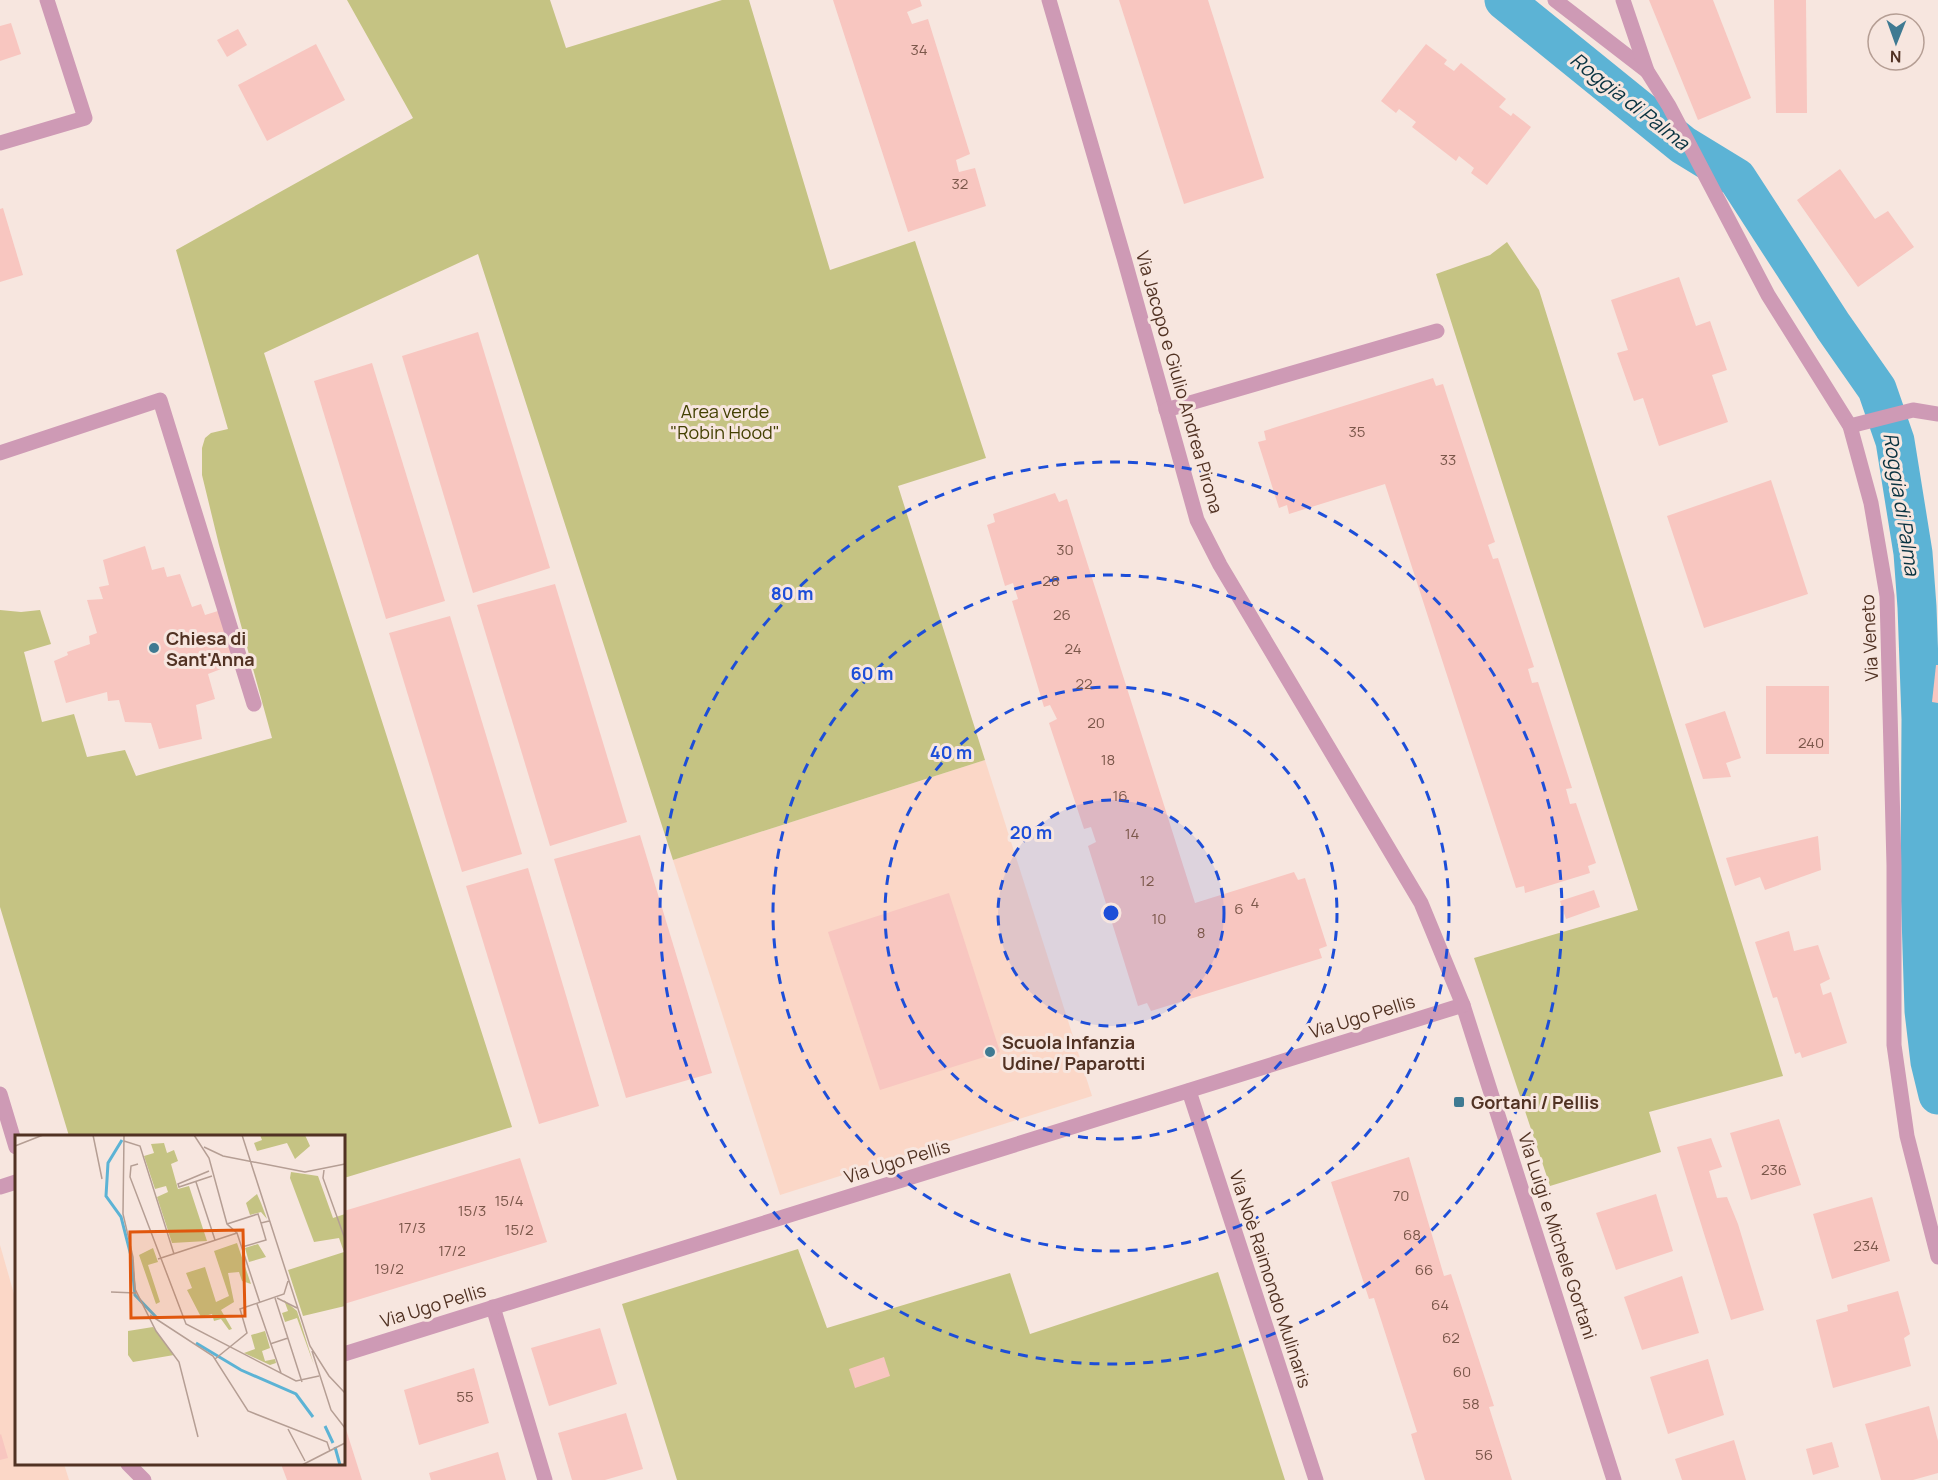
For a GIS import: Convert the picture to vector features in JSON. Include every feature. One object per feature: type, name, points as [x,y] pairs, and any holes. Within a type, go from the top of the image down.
[{"type":"street","points":[[0,143],[85,118],[47,0]]},
{"type":"street","name":"Via Jacopo e Giulio Andrea Pirona","points":[[1049,0],[1197,520],[1220,565],[1421,903],[1463,1005]]},
{"type":"street","points":[[1555,0],[1647,71]]},
{"type":"street","points":[[1623,0],[1647,71]]},
{"type":"street","name":"Via Veneto","points":[[1647,71],[1669,106],[1768,295],[1850,426],[1871,503],[1887,596],[1894,842],[1894,1045],[1907,1136],[1938,1257]]},
{"type":"street","points":[[1166,410],[1437,331]]},
{"type":"street","points":[[0,453],[160,400],[254,704]]},
{"type":"street","points":[[1850,426],[1913,410],[1938,414]]},
{"type":"street","name":"Via Ugo Pellis","points":[[345,1354],[1463,1005]]},
{"type":"street","name":"Via Luigi e Michele Gortani","points":[[1463,1005],[1614,1480]]},
{"type":"street","name":"Via Noè Raimondo Mulinaris","points":[[1189,1091],[1316,1480]]},
{"type":"street","points":[[0,1094],[15,1144]]},
{"type":"street","points":[[0,1187],[15,1182]]},
{"type":"street","points":[[493,1307],[545,1480]]},
{"type":"street","points":[[129,1465],[144,1480]]},
{"type":"shaded area","points":[[985,760],[1092,1096],[780,1195],[673,860]]},
{"type":"shaded area","points":[[0,1245],[15,1298],[15,1465],[64,1465],[69,1480],[0,1480]]},
{"type":"green space","name":"Area verde \"Robin Hood\"","points":[[347,0],[550,0],[566,48],[722,0],[749,0],[830,270],[915,241],[986,458],[898,486],[985,760],[673,860],[478,254],[264,353],[512,1127],[345,1178],[345,1135],[69,1135],[0,907],[0,610],[21,612],[40,610],[51,644],[24,652],[42,722],[74,714],[87,757],[125,750],[136,776],[272,738],[202,475],[202,448],[205,438],[211,433],[228,429],[176,250],[413,118]]},
{"type":"green space","points":[[1507,242],[1539,290],[1783,1076],[1649,1112],[1661,1152],[1550,1186],[1474,958],[1638,910],[1436,274],[1490,255]]},
{"type":"green space","points":[[798,1249],[827,1328],[1010,1273],[1030,1334],[1218,1272],[1285,1480],[677,1480],[622,1304]]},
{"type":"building","points":[[833,0],[920,0],[922,6],[907,12],[912,24],[928,19],[970,154],[956,160],[959,172],[975,168],[986,206],[908,232]]},
{"type":"building","points":[[1119,0],[1208,0],[1264,178],[1184,204]]},
{"type":"building","points":[[1649,0],[1713,0],[1751,98],[1698,120]]},
{"type":"building","points":[[1774,0],[1806,0],[1807,113],[1776,113]]},
{"type":"building","points":[[11,23],[21,54],[0,61],[0,26]]},
{"type":"building","points":[[238,29],[247,45],[227,57],[217,40]]},
{"type":"building","points":[[316,44],[345,100],[267,141],[238,85]]},
{"type":"building","points":[[1426,44],[1447,60],[1444,64],[1454,71],[1461,63],[1506,99],[1499,107],[1511,116],[1513,113],[1531,127],[1487,185],[1471,173],[1474,168],[1459,156],[1456,161],[1412,127],[1416,122],[1399,109],[1396,113],[1381,101]]},
{"type":"building","points":[[1840,169],[1875,219],[1888,211],[1914,247],[1858,287],[1797,200]]},
{"type":"building","points":[[3,208],[23,275],[0,282],[0,209]]},
{"type":"building","points":[[1679,277],[1696,326],[1710,321],[1727,370],[1712,375],[1728,422],[1659,446],[1643,398],[1634,401],[1617,353],[1628,350],[1611,300]]},
{"type":"building","points":[[478,332],[550,568],[473,593],[402,356]]},
{"type":"building","points":[[372,363],[445,601],[386,619],[314,381]]},
{"type":"building","points":[[1433,378],[1436,386],[1443,384],[1495,542],[1488,545],[1493,559],[1498,558],[1534,667],[1528,669],[1532,683],[1538,682],[1572,788],[1566,789],[1570,804],[1576,803],[1596,863],[1588,866],[1590,873],[1525,893],[1524,886],[1516,888],[1385,484],[1289,514],[1287,505],[1279,508],[1258,442],[1266,440],[1264,431]]},
{"type":"building","points":[[1771,480],[1808,594],[1704,628],[1667,516]]},
{"type":"building","points":[[1055,493],[1059,502],[1067,499],[1195,903],[1294,872],[1298,880],[1305,878],[1327,946],[1319,949],[1322,958],[1151,1011],[1147,1003],[1138,1006],[1088,846],[1096,842],[1091,827],[1084,829],[1049,723],[1057,719],[1050,705],[1044,707],[1012,601],[1018,599],[1013,583],[1005,586],[987,525],[995,522],[993,514]]},
{"type":"building","name":"Chiesa di Sant'Anna","points":[[145,546],[152,570],[164,567],[167,577],[180,574],[192,607],[201,604],[205,615],[218,611],[232,655],[216,660],[221,669],[208,674],[215,699],[196,705],[202,739],[159,749],[151,723],[125,722],[119,700],[108,701],[107,692],[66,703],[54,661],[68,655],[67,652],[90,644],[89,636],[97,633],[87,600],[103,599],[99,587],[109,585],[103,560]]},
{"type":"building","points":[[555,584],[627,822],[550,846],[477,605]]},
{"type":"building","points":[[450,616],[522,854],[462,872],[389,633]]},
{"type":"building","points":[[1936,665],[1938,665],[1938,703],[1932,702]]},
{"type":"building","points":[[1766,686],[1829,686],[1829,754],[1766,754]]},
{"type":"building","points":[[1725,711],[1741,758],[1726,763],[1731,777],[1703,779],[1685,724]]},
{"type":"building","points":[[640,835],[712,1073],[626,1098],[554,859]]},
{"type":"building","points":[[1818,836],[1821,870],[1765,890],[1760,877],[1735,886],[1726,858]]},
{"type":"building","points":[[528,868],[599,1106],[539,1124],[466,886]]},
{"type":"building","points":[[1594,890],[1600,907],[1566,919],[1560,901]]},
{"type":"building","points":[[949,893],[1000,1052],[880,1090],[828,932]]},
{"type":"building","points":[[1789,931],[1794,951],[1818,945],[1830,979],[1820,984],[1823,995],[1831,992],[1847,1043],[1802,1058],[1800,1052],[1795,1054],[1777,997],[1773,998],[1755,942]]},
{"type":"building","points":[[1779,1119],[1801,1185],[1751,1200],[1730,1133]]},
{"type":"building","points":[[1711,1138],[1722,1167],[1709,1171],[1717,1198],[1727,1197],[1738,1224],[1764,1310],[1731,1320],[1677,1147]]},
{"type":"building","points":[[1409,1157],[1444,1276],[1451,1274],[1494,1406],[1489,1407],[1512,1480],[1425,1480],[1411,1434],[1417,1432],[1374,1298],[1369,1299],[1331,1182]]},
{"type":"building","points":[[520,1158],[547,1242],[345,1304],[345,1211]]},
{"type":"building","points":[[1656,1194],[1673,1251],[1616,1270],[1596,1213]]},
{"type":"building","points":[[1872,1197],[1890,1261],[1832,1279],[1813,1214]]},
{"type":"building","points":[[1682,1276],[1699,1333],[1642,1350],[1624,1297]]},
{"type":"building","points":[[1898,1291],[1910,1334],[1904,1338],[1911,1366],[1833,1388],[1816,1320],[1848,1311],[1847,1305]]},
{"type":"building","points":[[600,1328],[617,1384],[549,1406],[531,1348]]},
{"type":"building","points":[[884,1357],[890,1376],[855,1388],[849,1369]]},
{"type":"building","points":[[1708,1359],[1724,1415],[1668,1434],[1650,1377]]},
{"type":"building","points":[[474,1368],[489,1423],[419,1445],[404,1390]]},
{"type":"building","points":[[1929,1406],[1938,1441],[1938,1473],[1913,1480],[1881,1480],[1865,1424]]},
{"type":"building","points":[[626,1413],[643,1469],[605,1480],[572,1480],[558,1433]]},
{"type":"building","points":[[345,1426],[362,1480],[287,1480],[281,1465],[345,1465]]},
{"type":"building","points":[[0,1435],[8,1458],[0,1460]]},
{"type":"building","points":[[1734,1440],[1746,1480],[1682,1480],[1675,1459]]},
{"type":"building","points":[[1832,1442],[1839,1467],[1813,1475],[1806,1449]]},
{"type":"building","points":[[498,1452],[506,1480],[431,1480],[429,1473]]},
{"type":"waterway","name":"Roggia di Palma","points":[[1504,0],[1683,145],[1737,178],[1833,326],[1877,389],[1895,441],[1913,553],[1921,719],[1920,885],[1924,1011],[1930,1062],[1938,1095]]},
{"type":"place","name":"Chiesa di Sant'Anna","points":[[154,648]]},
{"type":"place","name":"Scuola Infanzia Udine/ Paparotti","points":[[990,1052]]},
{"type":"place","name":"Gortani / Pellis","points":[[1459,1102]]}]
